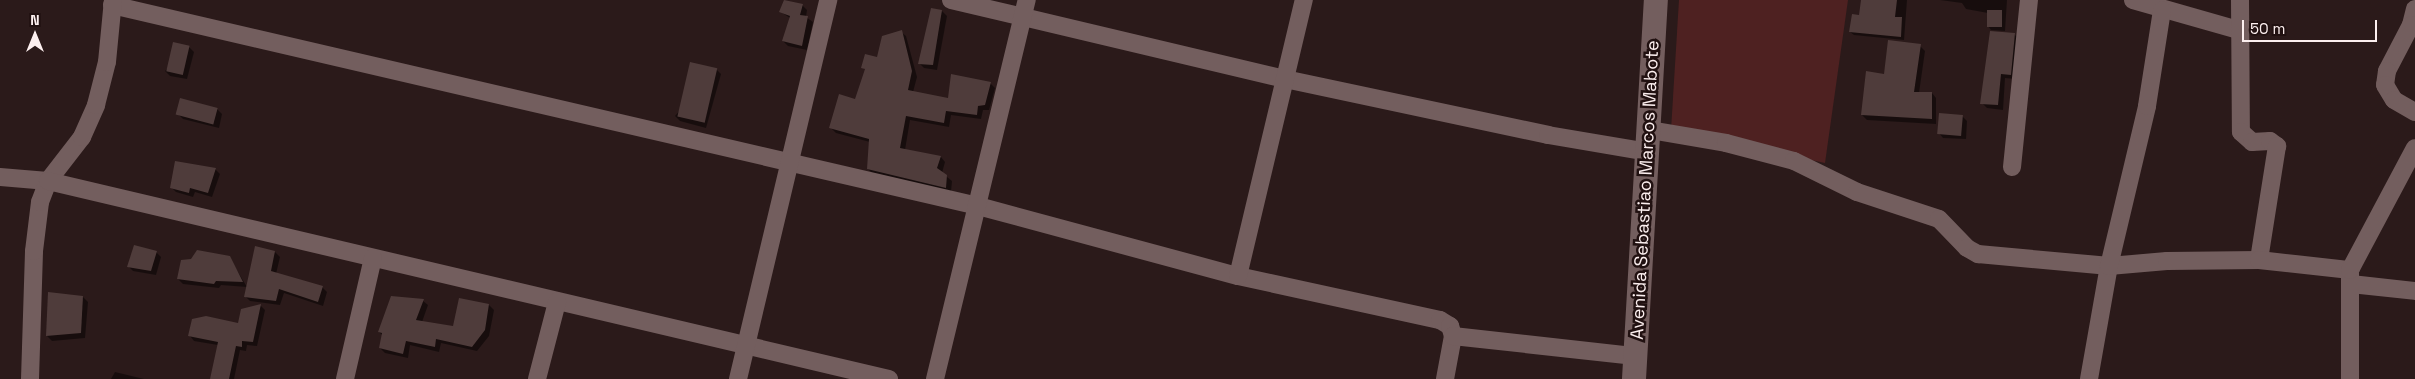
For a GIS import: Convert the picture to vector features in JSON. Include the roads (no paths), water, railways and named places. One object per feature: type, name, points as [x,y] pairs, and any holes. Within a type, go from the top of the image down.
[{"type":"main road","name":"Avenida Sebastiao Marcos Mabote","points":[[1634,379],[1656,0]]},
{"type":"street","points":[[738,379],[788,161],[828,0]]},
{"type":"street","points":[[952,0],[1025,8],[1285,79],[1548,135],[1726,143],[1794,161],[1857,192],[1939,219],[1967,248],[1978,254],[2109,266],[2167,261],[2258,260],[2415,291]]},
{"type":"street","points":[[1238,276],[1304,0]]},
{"type":"street","points":[[2012,167],[2029,0]]},
{"type":"street","points":[[2133,0],[2162,10],[2238,30]]},
{"type":"street","points":[[2240,0],[2238,30],[2241,132],[2252,142],[2270,141],[2277,146],[2258,260]]},
{"type":"street","points":[[30,379],[34,251],[40,202],[48,181],[82,137],[96,105],[107,62],[113,2],[978,206],[1238,276],[1440,320],[1450,326],[1453,336],[1445,379]]},
{"type":"street","points":[[935,379],[1025,8]]},
{"type":"street","points":[[2415,9],[2411,25],[2387,71],[2385,85],[2394,100],[2415,112]]},
{"type":"street","points":[[2089,379],[2109,266],[2147,106],[2162,10]]},
{"type":"street","points":[[2350,379],[2350,277],[2415,148]]},
{"type":"street","points":[[0,177],[48,181],[889,379]]},
{"type":"street","points":[[345,379],[373,258]]},
{"type":"street","points":[[537,379],[557,302]]},
{"type":"street","points":[[1453,336],[1635,356]]}]
